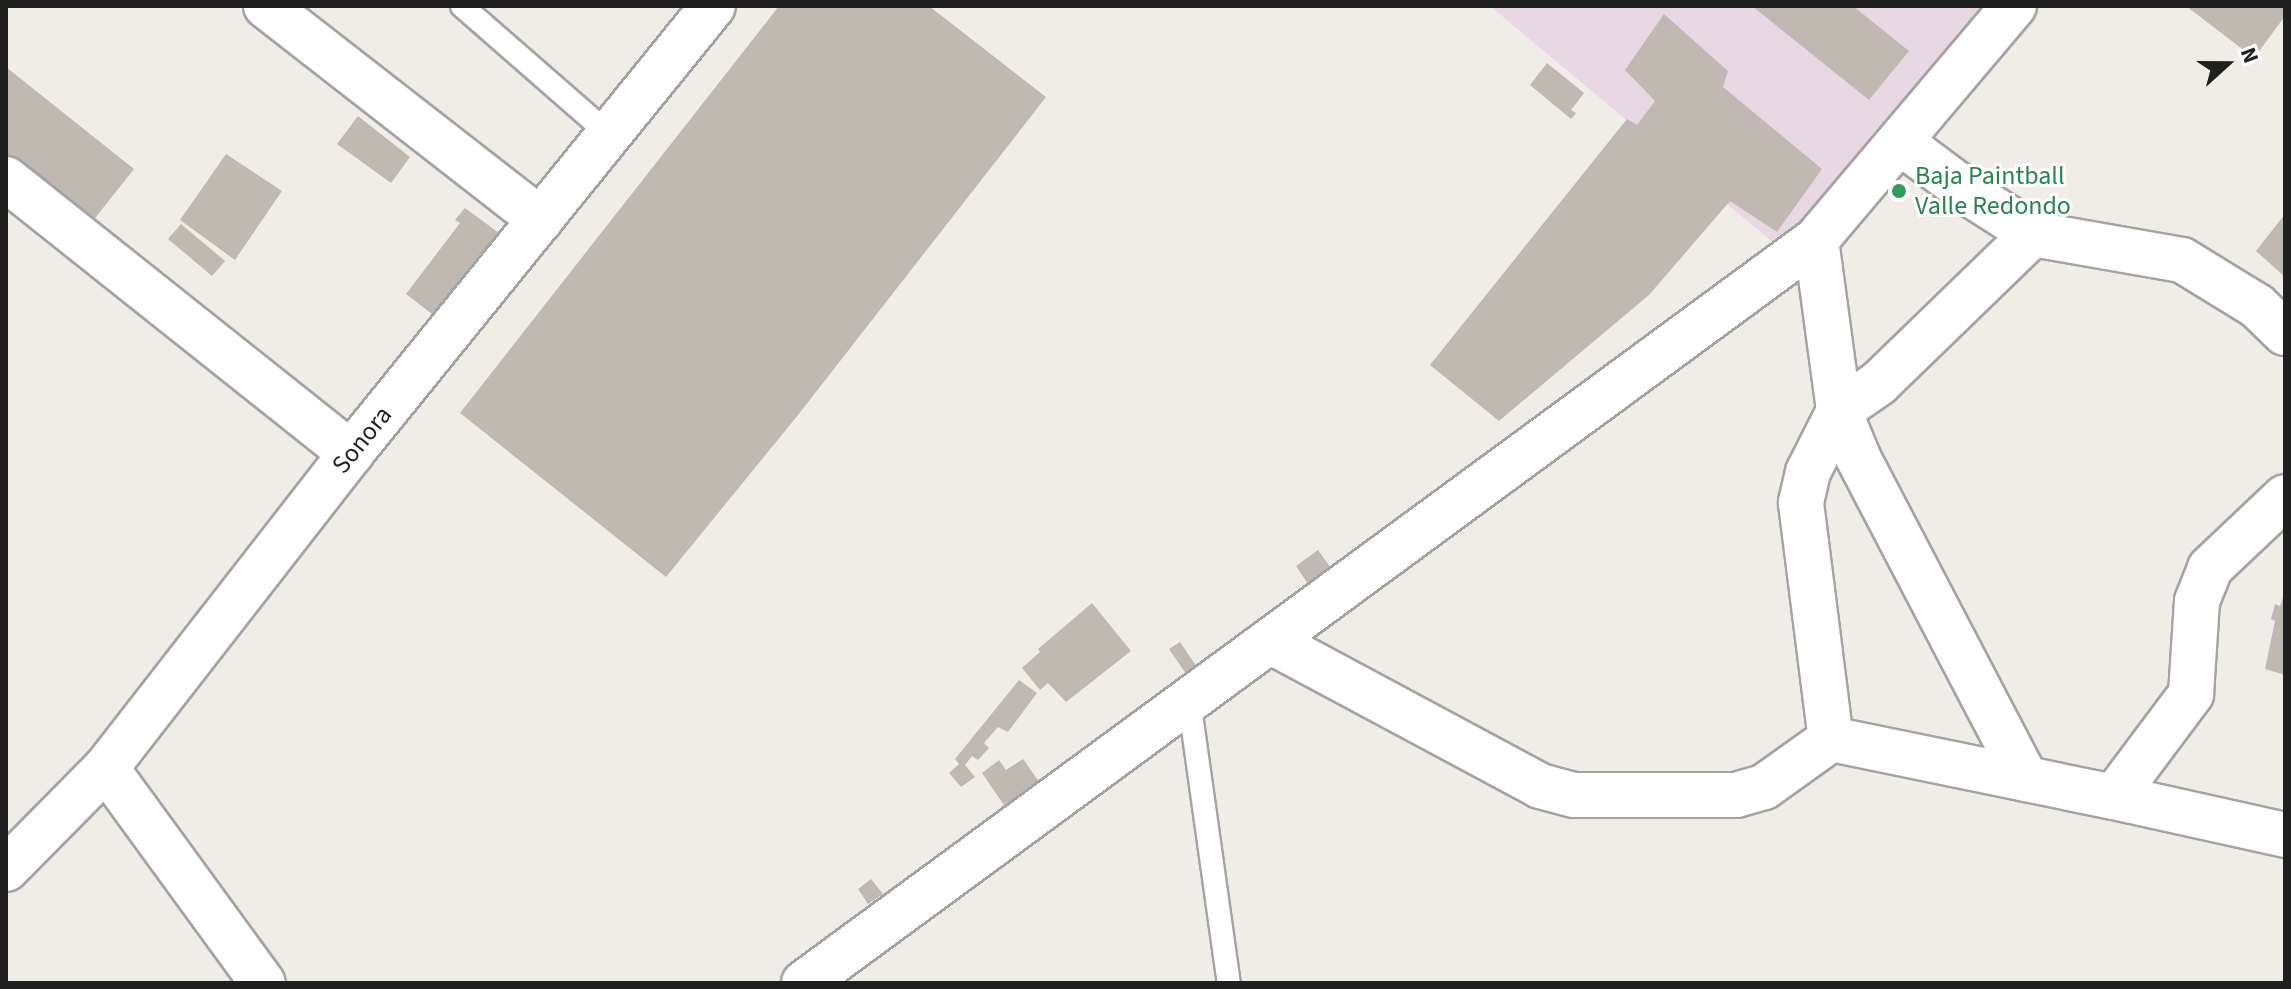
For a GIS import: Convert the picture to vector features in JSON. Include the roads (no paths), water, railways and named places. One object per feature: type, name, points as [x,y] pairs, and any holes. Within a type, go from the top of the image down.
[{"type":"street","points":[[266,6],[541,220]]},
{"type":"street","name":"Sonora","points":[[6,869],[106,768],[351,453],[713,6]]},
{"type":"street","points":[[804,983],[1816,240],[2014,6]]},
{"type":"street","points":[[1900,142],[1970,194],[2033,234],[2182,260],[2257,306],[2285,333]]},
{"type":"street","points":[[6,179],[351,453]]},
{"type":"street","points":[[1831,739],[1801,503],[1808,472],[1839,411],[1879,383],[2033,234]]},
{"type":"street","points":[[1816,240],[1839,411],[1858,457],[2026,779]]},
{"type":"street","points":[[2114,797],[2191,694],[2197,601],[2210,568],[2285,497]]},
{"type":"street","points":[[1270,641],[1540,786],[1574,795],[1736,795],[1764,787],[1831,739],[2285,835]]},
{"type":"street","points":[[106,768],[263,983]]},
{"type":"lane","points":[[462,6],[610,135]]},
{"type":"lane","points":[[1189,700],[1229,983]]},
{"type":"place","name":"Baja Paintball Valle Redondo","points":[[1899,191]]}]
